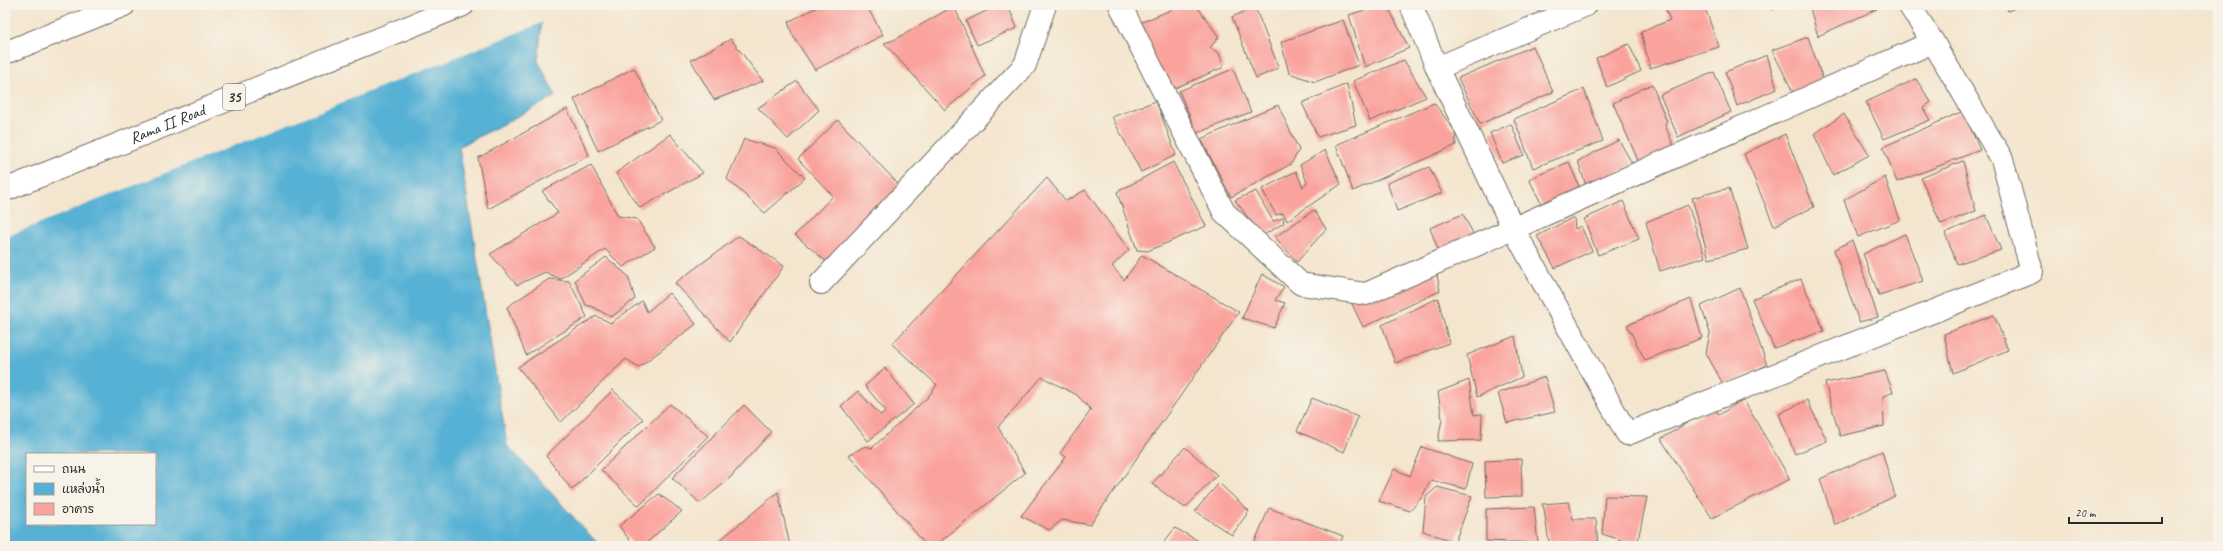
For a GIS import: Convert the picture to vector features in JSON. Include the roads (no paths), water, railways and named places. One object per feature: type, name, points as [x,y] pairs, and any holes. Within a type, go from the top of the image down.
[{"type":"main road","points":[[5,53],[124,5]]},
{"type":"main road","name":"Rama II Road","points":[[5,190],[463,5]]},
{"type":"main road","points":[[821,283],[1025,65],[1046,5]]},
{"type":"main road","points":[[1120,5],[1224,212],[1301,284],[1366,294],[1933,42]]},
{"type":"main road","points":[[1411,5],[1438,68],[1513,228],[1627,434],[2032,272],[2002,159],[1933,42],[1909,5]]},
{"type":"main road","points":[[1438,68],[1586,5]]},
{"type":"water","points":[[5,5],[542,22],[538,61],[556,96],[459,147],[507,445],[600,546],[5,546]]}]
